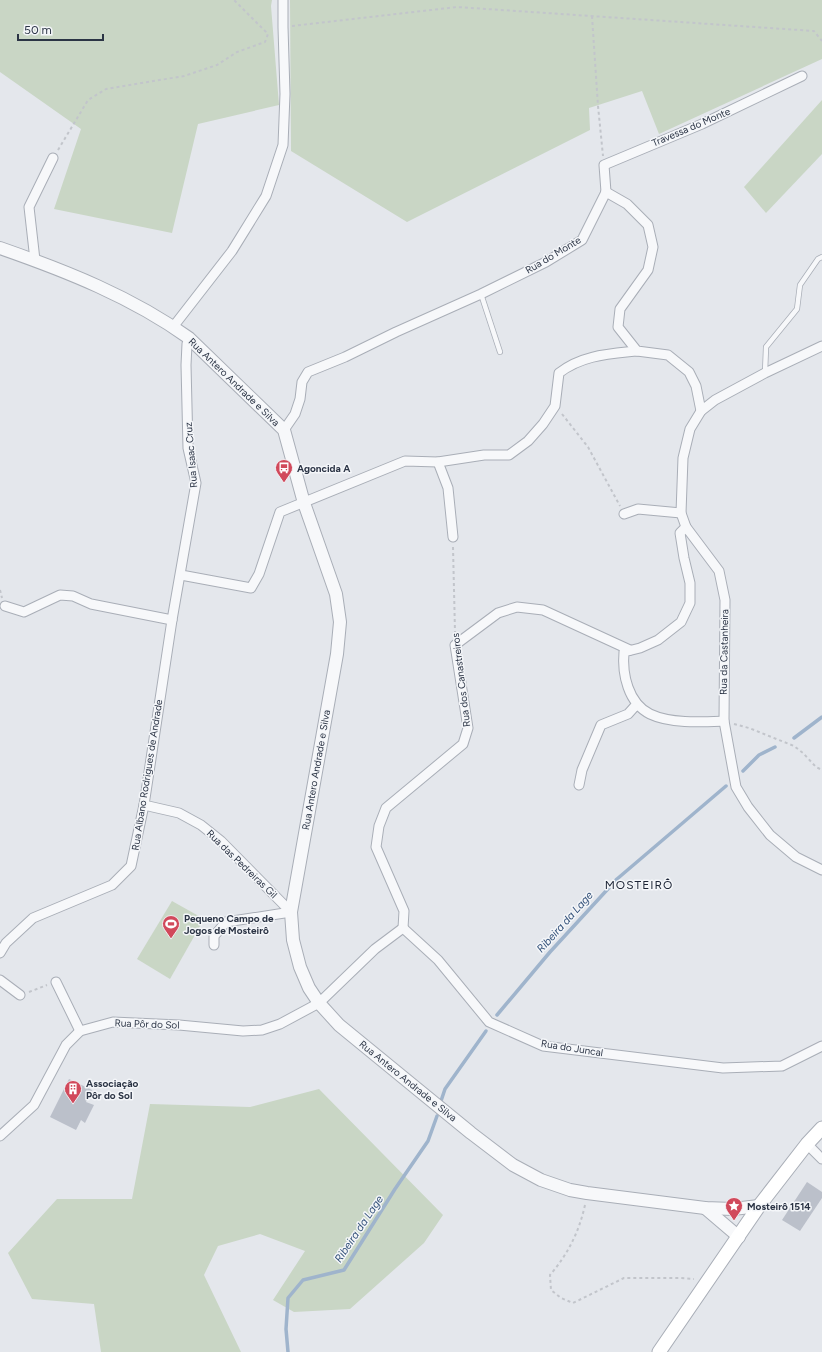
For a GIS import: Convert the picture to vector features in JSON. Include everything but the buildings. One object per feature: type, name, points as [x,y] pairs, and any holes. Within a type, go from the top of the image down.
[{"type":"main road","points":[[659,1352],[759,1206],[807,1144],[822,1128]]},
{"type":"street","points":[[173,327],[232,251],[266,196],[282,145],[285,94],[283,0]]},
{"type":"street","name":"Travessa do Monte","points":[[604,165],[702,124],[802,76]]},
{"type":"street","points":[[35,260],[29,208],[53,158]]},
{"type":"street","points":[[604,165],[606,192],[627,204],[648,226],[653,247],[648,270],[620,310],[618,327],[637,351]]},
{"type":"street","name":"Rua do Monte","points":[[284,430],[295,414],[300,398],[302,382],[308,372],[345,357],[546,262],[582,240],[606,192]]},
{"type":"street","name":"Rua Antero Andrade e Silva","points":[[0,248],[35,260],[114,294],[173,327],[189,338],[284,430],[304,503],[336,594],[340,622],[336,654],[291,912],[293,940],[300,967],[309,988],[319,1003],[339,1025],[465,1128],[513,1165],[540,1180],[570,1190],[587,1193],[705,1208],[733,1209],[759,1206]]},
{"type":"street","name":"Rua Isaac Cruz","points":[[172,620],[196,483],[188,448],[186,365],[187,344],[189,338]]},
{"type":"street","points":[[181,575],[251,588],[259,574],[280,512],[405,460],[438,462],[484,455],[509,455],[528,441],[543,424],[555,406],[559,373],[570,364],[592,357],[637,351],[668,355],[688,372],[696,386],[701,411],[715,400],[765,373],[822,346]]},
{"type":"street","name":"Rua da Castanheira","points":[[701,411],[690,429],[683,458],[681,513],[686,527],[719,571],[725,600],[724,721],[736,787],[748,807],[770,835],[796,857],[822,870]]},
{"type":"street","points":[[438,462],[448,488],[453,537]]},
{"type":"street","points":[[624,514],[638,509],[681,513]]},
{"type":"street","points":[[686,527],[680,533],[690,583],[690,603],[681,622],[658,640],[640,648],[624,652],[623,665],[628,686],[637,704],[650,714],[670,719],[699,722],[724,721]]},
{"type":"street","points":[[5,606],[24,612],[60,595],[73,596],[91,604],[172,620]]},
{"type":"street","points":[[455,645],[498,613],[518,606],[543,610],[630,650]]},
{"type":"street","name":"Rua Albano Rodrigues de Andrade","points":[[0,953],[3,940],[33,918],[112,885],[131,866],[144,805],[172,620]]},
{"type":"street","name":"Rua dos Canastreiros","points":[[403,928],[404,911],[376,847],[379,826],[386,808],[463,744],[468,728],[455,645]]},
{"type":"street","points":[[579,785],[582,770],[600,726],[628,714],[637,704]]},
{"type":"street","name":"Rua das Pedreiras Gil","points":[[144,805],[179,813],[201,825],[221,841],[291,912]]},
{"type":"street","points":[[214,945],[214,936],[226,922],[291,912]]},
{"type":"street","points":[[319,1003],[375,949],[403,928]]},
{"type":"street","name":"Rua do Juncal","points":[[403,928],[438,960],[489,1022],[543,1046],[723,1068],[782,1066],[822,1046]]},
{"type":"street","points":[[0,980],[20,995]]},
{"type":"street","points":[[0,1136],[34,1105],[66,1046],[80,1031],[56,982]]},
{"type":"street","name":"Rua Pôr do Sol","points":[[80,1031],[113,1022],[179,1025],[243,1031],[262,1030],[280,1024],[319,1003]]},
{"type":"street","points":[[807,1144],[822,1159]]},
{"type":"street","points":[[705,1208],[739,1237]]},
{"type":"lane","points":[[765,373],[766,347],[797,309],[800,285],[818,259],[822,257]]},
{"type":"lane","points":[[481,294],[500,352]]},
{"type":"path","points":[[53,158],[88,100],[106,89],[184,76],[216,65],[237,52],[266,42],[268,34],[234,0]]},
{"type":"path","points":[[283,28],[457,7],[814,31],[822,41]]},
{"type":"path","points":[[592,16],[598,106],[604,165]]},
{"type":"path","points":[[555,406],[588,447],[624,514]]},
{"type":"path","name":"Rua dos Canastreiros","points":[[453,537],[455,645]]},
{"type":"path","points":[[724,721],[749,728],[794,746],[816,767],[822,770]]},
{"type":"path","points":[[20,995],[56,982]]},
{"type":"path","points":[[587,1193],[581,1223],[574,1241],[560,1264],[550,1275],[551,1290],[556,1294],[573,1303],[624,1278],[681,1278],[707,1281]]},
{"type":"green space","points":[[0,0],[272,0],[271,6],[279,105],[198,124],[172,233],[54,209],[81,129],[0,72]]},
{"type":"green space","points":[[290,0],[822,0],[822,59],[659,134],[642,91],[589,108],[590,130],[407,222],[291,151]]},
{"type":"green space","points":[[822,100],[822,154],[766,213],[744,187]]},
{"type":"green space","name":"Pequeno Campo de Jogos de Mosteirô","points":[[172,901],[204,919],[170,979],[137,959]]},
{"type":"green space","points":[[319,1089],[443,1215],[424,1243],[350,1309],[294,1312],[273,1300],[305,1251],[260,1234],[218,1246],[204,1275],[241,1352],[101,1352],[94,1304],[32,1299],[8,1253],[57,1199],[132,1199],[150,1104],[250,1107]]},
{"type":"waterway","name":"Ribeira da Lage","points":[[794,738],[822,717]]},
{"type":"waterway","name":"Ribeira da Lage","points":[[743,771],[759,755],[775,747]]},
{"type":"waterway","name":"Ribeira da Lage","points":[[497,1015],[550,952],[617,879],[726,786]]},
{"type":"waterway","name":"Ribeira da Lage","points":[[441,1101],[445,1089],[486,1031]]},
{"type":"waterway","name":"Ribeira da Lage","points":[[288,1352],[286,1329],[288,1298],[303,1280],[344,1270],[395,1189],[428,1141],[437,1116]]},
{"type":"place","name":"Agoncida A","points":[[284,483]]},
{"type":"place","name":"Pequeno Campo de Jogos de Mosteirô","points":[[171,939]]},
{"type":"place","name":"Associação Pôr do Sol","points":[[73,1104]]},
{"type":"place","name":"Mosteirô 1514","points":[[734,1221]]},
{"type":"district","name":"MOSTEIRÔ","points":[[639,885]]}]
